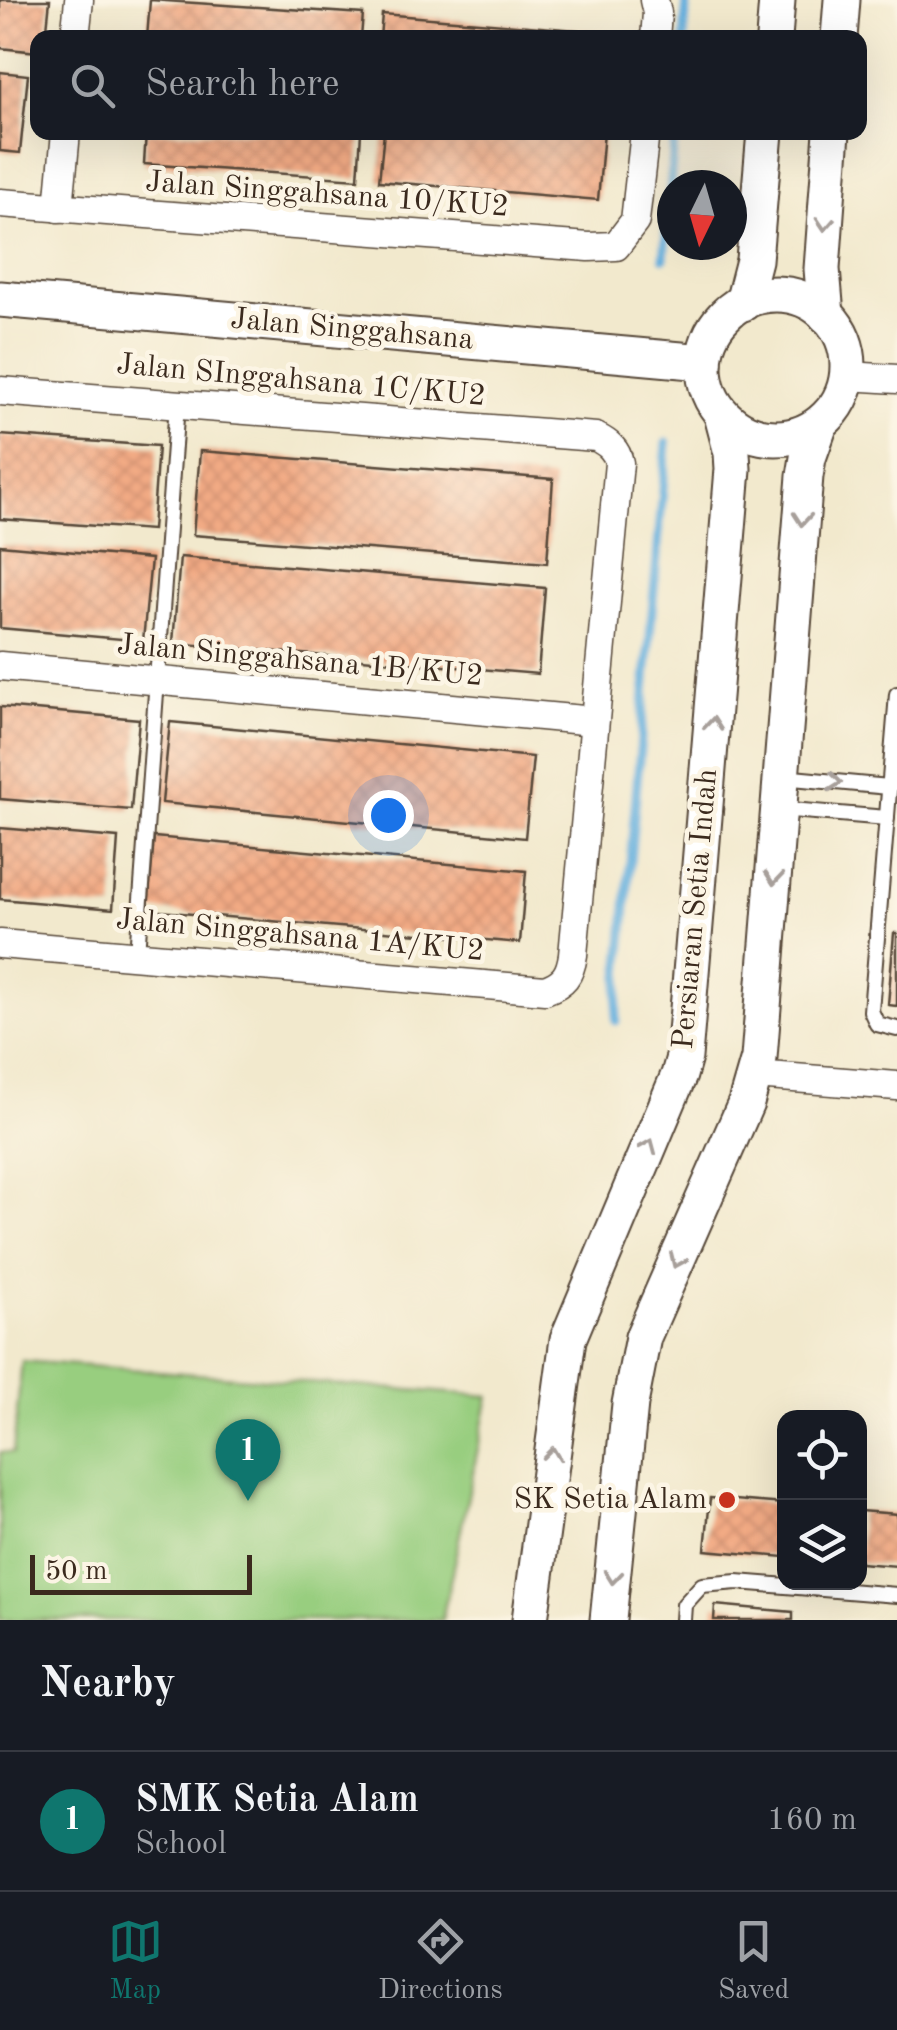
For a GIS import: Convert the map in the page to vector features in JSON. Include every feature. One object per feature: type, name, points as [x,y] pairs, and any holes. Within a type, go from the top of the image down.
[{"type":"street","points":[[76,30],[79,0]]},
{"type":"street","points":[[654,0],[656,30]]},
{"type":"street","points":[[775,30],[777,0]]},
{"type":"street","points":[[840,30],[842,0]]},
{"type":"street","points":[[59,208],[65,140]]},
{"type":"street","name":"Jalan Singgahsana 10/KU2","points":[[0,203],[616,246],[635,221],[643,140]]},
{"type":"street","points":[[743,302],[754,260],[764,140]]},
{"type":"street","points":[[826,315],[822,269],[831,140]]},
{"type":"street","points":[[786,295],[808,302],[826,315],[840,333],[847,354],[848,376],[833,410],[820,424],[782,438],[760,436],[740,429],[722,415],[710,396],[704,362],[712,332],[725,315],[743,302],[786,295]]},
{"type":"street","name":"Jalan Singgahsana","points":[[0,298],[704,362]]},
{"type":"street","points":[[848,376],[897,379]]},
{"type":"street","name":"Jalan SInggahsana 1C/KU2","points":[[0,391],[596,437],[606,442],[619,463],[594,722]]},
{"type":"street","name":"Persiaran Setia Indah","points":[[530,1620],[568,1338],[684,1058],[733,469],[722,415]]},
{"type":"street","points":[[608,1620],[630,1404],[643,1337],[746,1103],[759,1058],[805,476],[820,424]]},
{"type":"street","name":"Jalan Singgahsana 1B/KU2","points":[[0,666],[594,722]]},
{"type":"street","name":"Jalan Singgahsana 1A/KU2","points":[[0,944],[544,990],[566,979],[574,955],[594,722]]},
{"type":"street","points":[[755,1074],[897,1086]]},
{"type":"lane","points":[[137,954],[177,403]]},
{"type":"lane","points":[[897,694],[870,1011],[877,1024],[897,1029]]},
{"type":"lane","points":[[780,793],[889,787]]},
{"type":"lane","points":[[780,793],[886,818]]},
{"type":"lane","points":[[683,1620],[684,1605],[702,1585],[737,1582],[897,1595]]},
{"type":"green space","points":[[22,1361],[489,1396],[442,1620],[0,1620],[0,1452],[13,1453]]},
{"type":"building","points":[[0,0],[50,0],[47,30],[30,30],[30,51],[0,48]]},
{"type":"building","points":[[150,0],[363,14],[362,30],[148,30]]},
{"type":"building","points":[[382,14],[577,30],[381,30]]},
{"type":"building","points":[[0,72],[28,75],[20,153],[0,151]]},
{"type":"building","points":[[146,140],[360,140],[358,179],[144,164]]},
{"type":"building","points":[[383,140],[603,140],[598,200],[379,181]]},
{"type":"building","points":[[0,435],[158,446],[152,530],[0,519]]},
{"type":"building","points":[[200,451],[553,479],[547,563],[193,535]]},
{"type":"building","points":[[0,545],[151,559],[143,641],[0,628]]},
{"type":"building","points":[[180,557],[545,588],[538,674],[173,643]]},
{"type":"building","points":[[0,707],[139,719],[131,810],[0,799]]},
{"type":"building","points":[[170,722],[533,757],[525,838],[162,803]]},
{"type":"building","points":[[0,828],[118,838],[113,909],[0,899]]},
{"type":"building","points":[[154,837],[526,871],[520,943],[148,910]]},
{"type":"building","points":[[897,933],[897,1006],[888,1005]]},
{"type":"building","points":[[710,1498],[777,1503],[777,1556],[705,1550]]},
{"type":"building","points":[[867,1512],[897,1514],[897,1566],[867,1564]]},
{"type":"building","points":[[715,1605],[793,1612],[793,1620],[714,1620]]},
{"type":"waterway","points":[[685,30],[687,0]]},
{"type":"waterway","points":[[672,170],[674,140]]},
{"type":"waterway","points":[[616,1021],[667,443]]},
{"type":"place","name":"SK Setia Alam","points":[[727,1500]]},
{"type":"place","name":"SMK Setia Alam","points":[[248,1501]]}]
